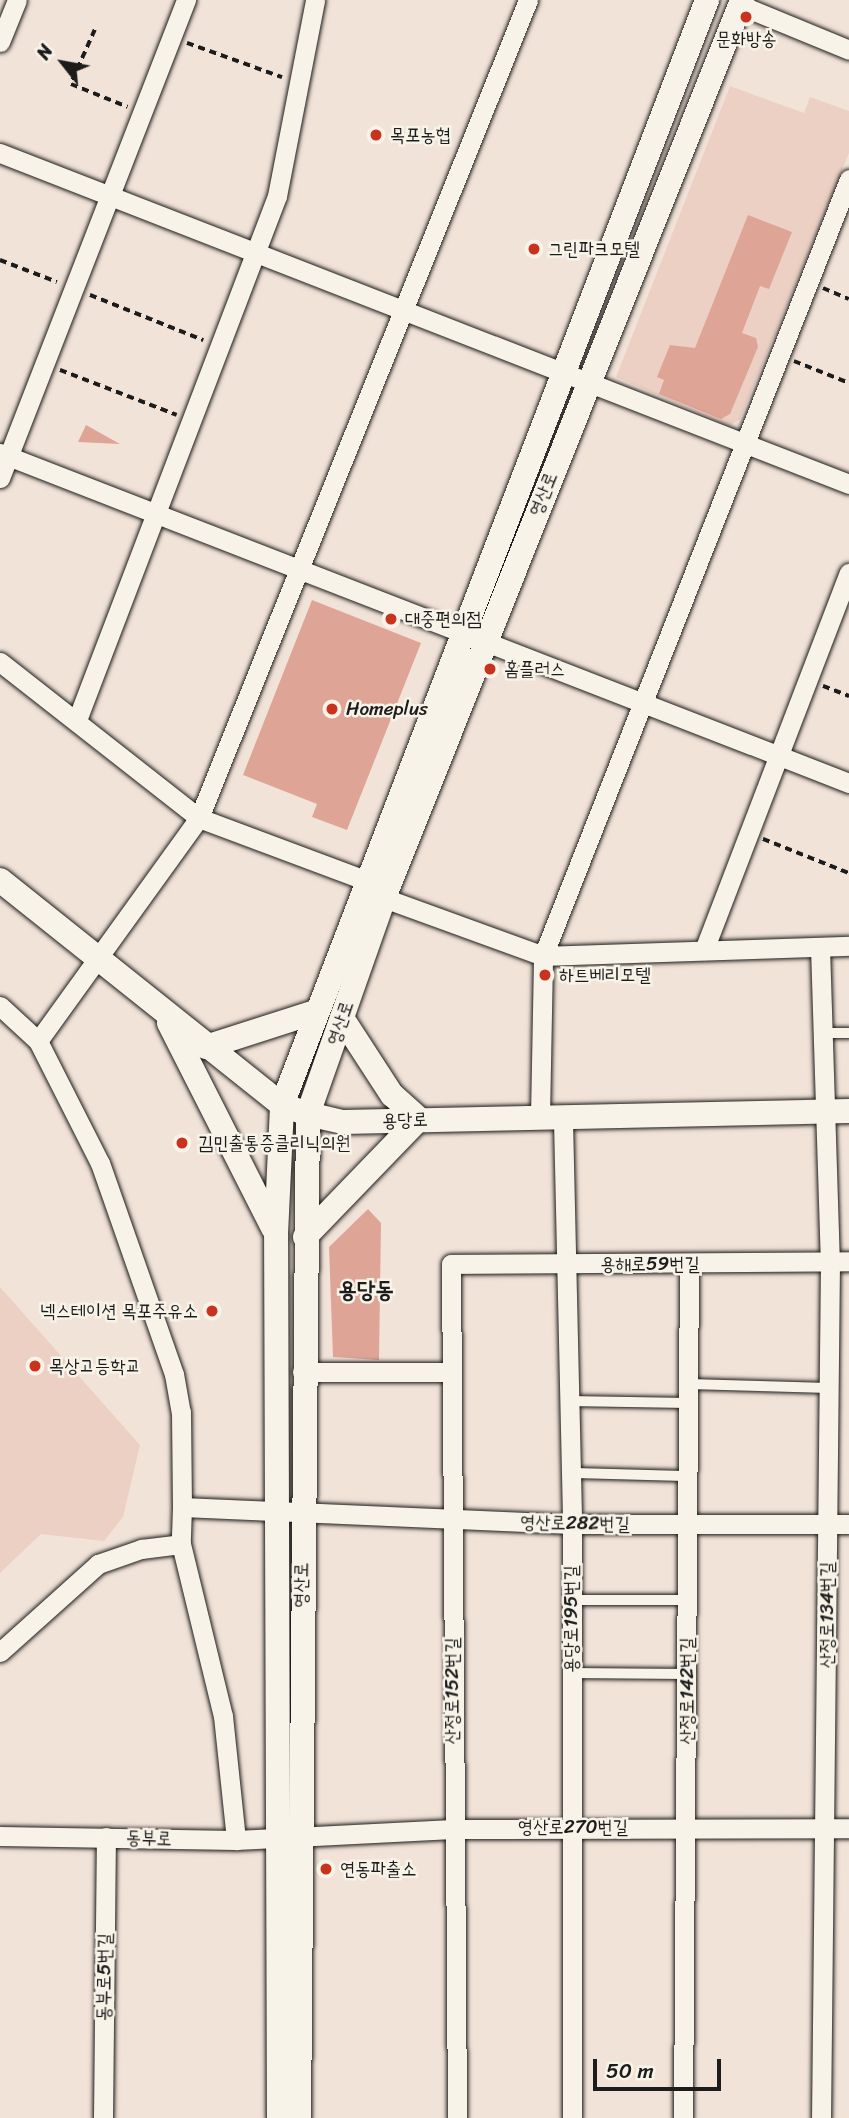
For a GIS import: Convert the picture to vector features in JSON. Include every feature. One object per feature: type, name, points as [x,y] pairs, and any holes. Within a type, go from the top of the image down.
[{"type":"street","points":[[0,42],[17,0]]},
{"type":"street","points":[[0,478],[4,455],[76,290],[186,0]]},
{"type":"street","points":[[77,720],[258,253],[277,196],[314,0]]},
{"type":"street","points":[[38,1041],[98,964],[200,818],[528,0]]},
{"type":"street","name":"영산로","points":[[299,2118],[276,1512],[276,1234],[282,1105],[459,632],[707,0]]},
{"type":"street","points":[[741,3],[849,50]]},
{"type":"street","name":"영산로","points":[[279,2118],[287,1836],[302,1512],[302,1372],[308,1114],[384,898],[741,3]]},
{"type":"street","points":[[0,153],[849,484]]},
{"type":"street","name":"용당로195번길","points":[[572,2118],[569,1827],[572,1524],[566,1265],[551,1118],[543,956],[640,702],[849,179]]},
{"type":"street","points":[[4,455],[849,783]]},
{"type":"street","points":[[704,950],[849,573]]},
{"type":"street","points":[[0,662],[200,818],[365,880],[384,898],[543,956],[849,946]]},
{"type":"street","name":"용당로","points":[[0,880],[98,964],[282,1105],[308,1114],[343,1122],[849,1111]]},
{"type":"street","name":"산정로134번길","points":[[820,947],[822,1112],[839,1261],[829,1388],[821,2118]]},
{"type":"street","points":[[0,1006],[38,1041],[100,1163],[174,1374],[181,1412],[181,1544],[223,1716],[236,1840]]},
{"type":"street","points":[[206,1047],[315,1012]]},
{"type":"street","points":[[166,1016],[276,1234]]},
{"type":"street","points":[[305,1237],[419,1119],[392,1095],[342,1018]]},
{"type":"street","name":"용해로59번길","points":[[451,1264],[839,1261]]},
{"type":"street","name":"산정로152번길","points":[[451,1264],[457,2118]]},
{"type":"street","name":"산정로142번길","points":[[683,2118],[689,1264]]},
{"type":"street","points":[[302,1372],[450,1372]]},
{"type":"street","name":"영산로282번길","points":[[182,1507],[572,1524],[849,1524]]},
{"type":"street","points":[[0,1652],[98,1564],[141,1549],[181,1544]]},
{"type":"street","name":"영산로270번길","points":[[287,1836],[569,1827],[849,1828]]},
{"type":"street","name":"동부로","points":[[0,1836],[236,1840],[287,1836]]},
{"type":"street","name":"동부로5번길","points":[[103,2118],[106,1837]]},
{"type":"lane","points":[[821,1033],[849,1032]]},
{"type":"lane","points":[[569,1401],[829,1388]]},
{"type":"lane","points":[[570,1473],[688,1476]]},
{"type":"lane","points":[[571,1600],[688,1600]]},
{"type":"lane","points":[[571,1673],[687,1674]]},
{"type":"path","points":[[94,30],[71,84],[144,113]]},
{"type":"path","points":[[172,38],[299,83]]},
{"type":"path","points":[[0,260],[221,347]]},
{"type":"path","points":[[808,282],[849,299]]},
{"type":"path","points":[[779,355],[849,383]]},
{"type":"path","points":[[46,364],[192,421]]},
{"type":"path","points":[[808,680],[849,696]]},
{"type":"path","points":[[749,833],[849,873]]},
{"type":"shaded area","points":[[730,86],[804,113],[810,97],[849,111],[849,153],[740,419],[729,426],[616,377]]},
{"type":"shaded area","name":"목상고등학교","points":[[0,1287],[140,1445],[123,1517],[104,1541],[41,1534],[0,1573]]},
{"type":"building","points":[[748,215],[792,232],[769,289],[760,286],[742,333],[756,338],[758,347],[730,414],[721,419],[659,394],[664,380],[657,377],[670,345],[695,348]]},
{"type":"building","points":[[86,425],[120,444],[78,442]]},
{"type":"building","name":"Homeplus","points":[[312,600],[421,643],[347,830],[312,817],[317,804],[243,775]]},
{"type":"building","points":[[368,1209],[381,1223],[379,1360],[333,1357],[329,1247]]},
{"type":"place","name":"문화방송","points":[[746,17]]},
{"type":"place","name":"목포농협","points":[[376,135]]},
{"type":"place","name":"그린파크모텔","points":[[534,249]]},
{"type":"place","name":"대중편의점","points":[[391,619]]},
{"type":"place","name":"홈플러스","points":[[490,669]]},
{"type":"place","name":"Homeplus","points":[[332,709]]},
{"type":"place","name":"하트베리모텔","points":[[545,975]]},
{"type":"place","name":"김민출통증클리닉의원","points":[[182,1143]]},
{"type":"place","name":"넥스테이션 목포주유소","points":[[212,1311]]},
{"type":"place","name":"목상고등학교","points":[[35,1366]]},
{"type":"place","name":"연동파출소","points":[[326,1869]]},
{"type":"district","name":"용당동","points":[[366,1290]]}]
